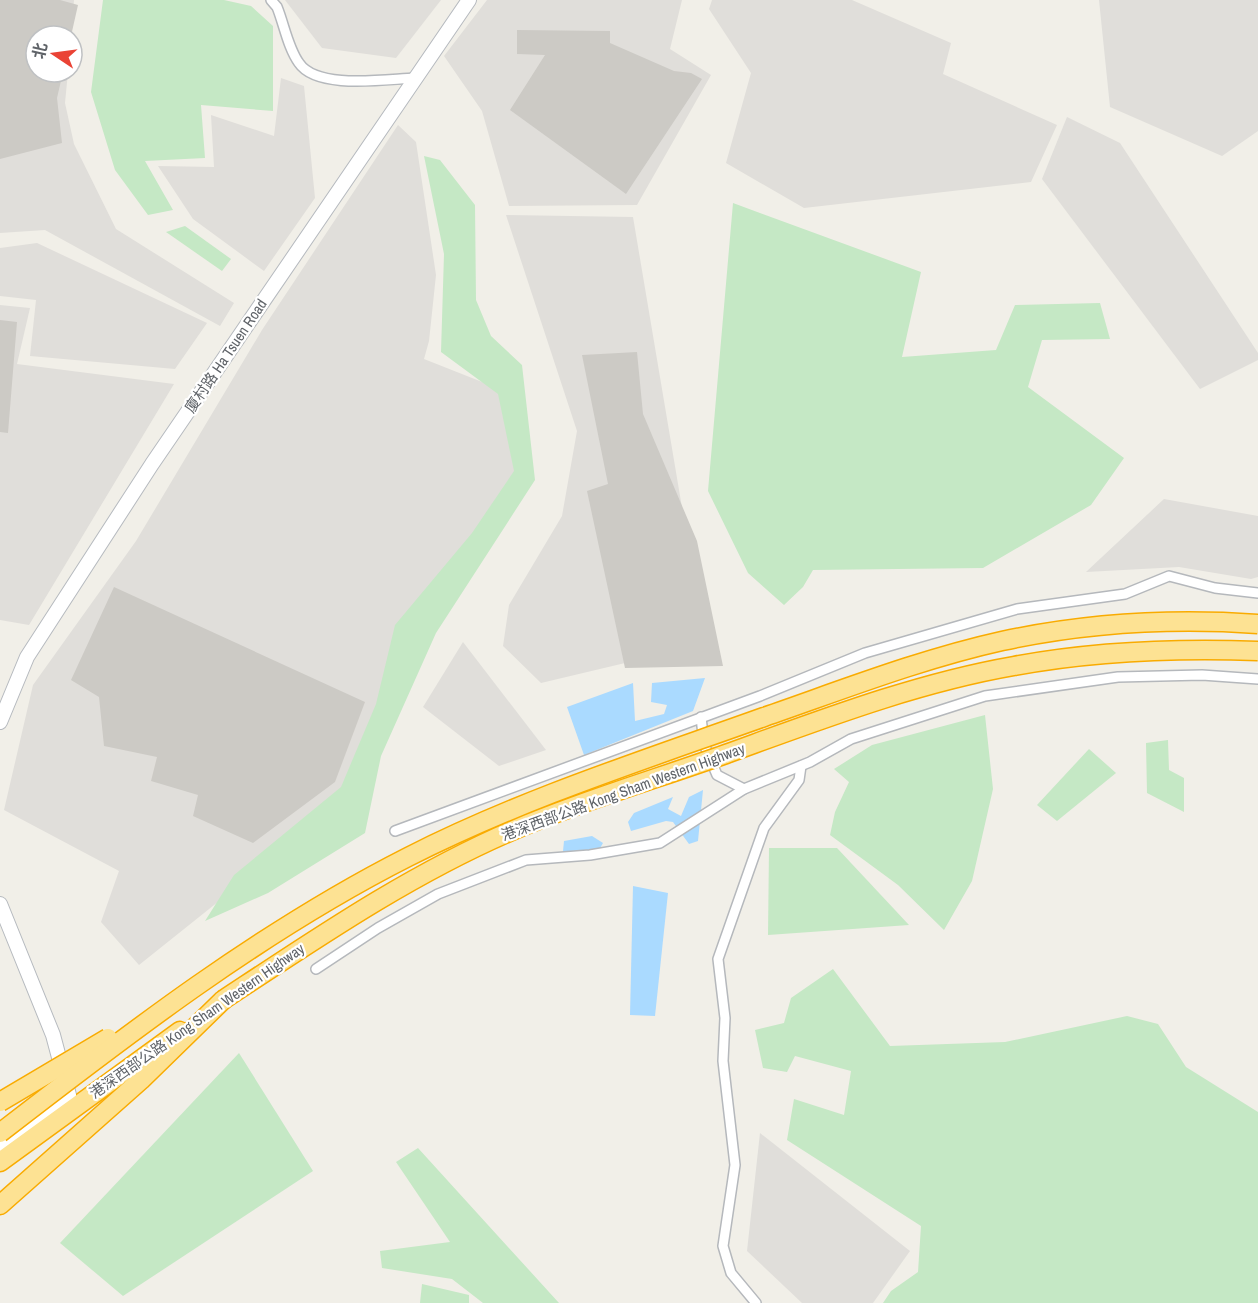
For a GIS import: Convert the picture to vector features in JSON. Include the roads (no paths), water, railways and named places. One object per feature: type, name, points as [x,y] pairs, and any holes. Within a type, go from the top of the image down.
[{"type":"highway","name":"港深西部公路 Kong Sham Western Highway","points":[[0,1133],[207,978],[365,880],[483,821],[573,784],[888,674],[1003,641],[1098,626],[1186,621],[1258,624]]},
{"type":"highway","name":"港深西部公路 Kong Sham Western Highway","points":[[0,1162],[64,1113],[223,1000],[331,928],[414,880],[516,829],[830,716],[1012,666],[1105,653],[1186,649],[1258,651]]},
{"type":"highway","points":[[0,1102],[207,978]]},
{"type":"highway","points":[[0,1205],[141,1080],[223,1000]]},
{"type":"street","points":[[271,0],[277,6],[299,64],[311,73],[322,78],[337,80],[415,78]]},
{"type":"street","name":"廈村路 Ha Tsuen Road","points":[[0,722],[27,657],[152,464],[469,0]]},
{"type":"street","points":[[395,831],[865,653],[1017,609],[1125,594],[1170,576],[1215,588],[1258,593]]},
{"type":"street","points":[[316,969],[378,928],[438,894],[526,860],[590,855],[660,843],[744,789],[801,766],[851,739],[985,696],[1118,677],[1202,675],[1258,679]]},
{"type":"street","points":[[701,717],[704,744],[717,776],[744,789]]},
{"type":"street","points":[[756,1303],[731,1273],[723,1246],[735,1165],[723,1061],[725,1018],[718,959],[764,828],[799,780],[801,766]]},
{"type":"street","points":[[0,904],[53,1035],[69,1095],[0,1149]]},
{"type":"water","points":[[705,678],[693,711],[584,755],[567,707],[633,683],[635,721],[664,714],[667,705],[651,702],[652,683]]},
{"type":"water","points":[[703,790],[698,841],[689,844],[673,822],[666,821],[631,831],[628,822],[634,813],[673,797],[668,809],[681,816],[689,797]]},
{"type":"water","points":[[592,836],[603,843],[594,859],[572,862],[563,851],[564,841]]},
{"type":"water","points":[[633,886],[668,893],[655,1016],[630,1015]]}]
